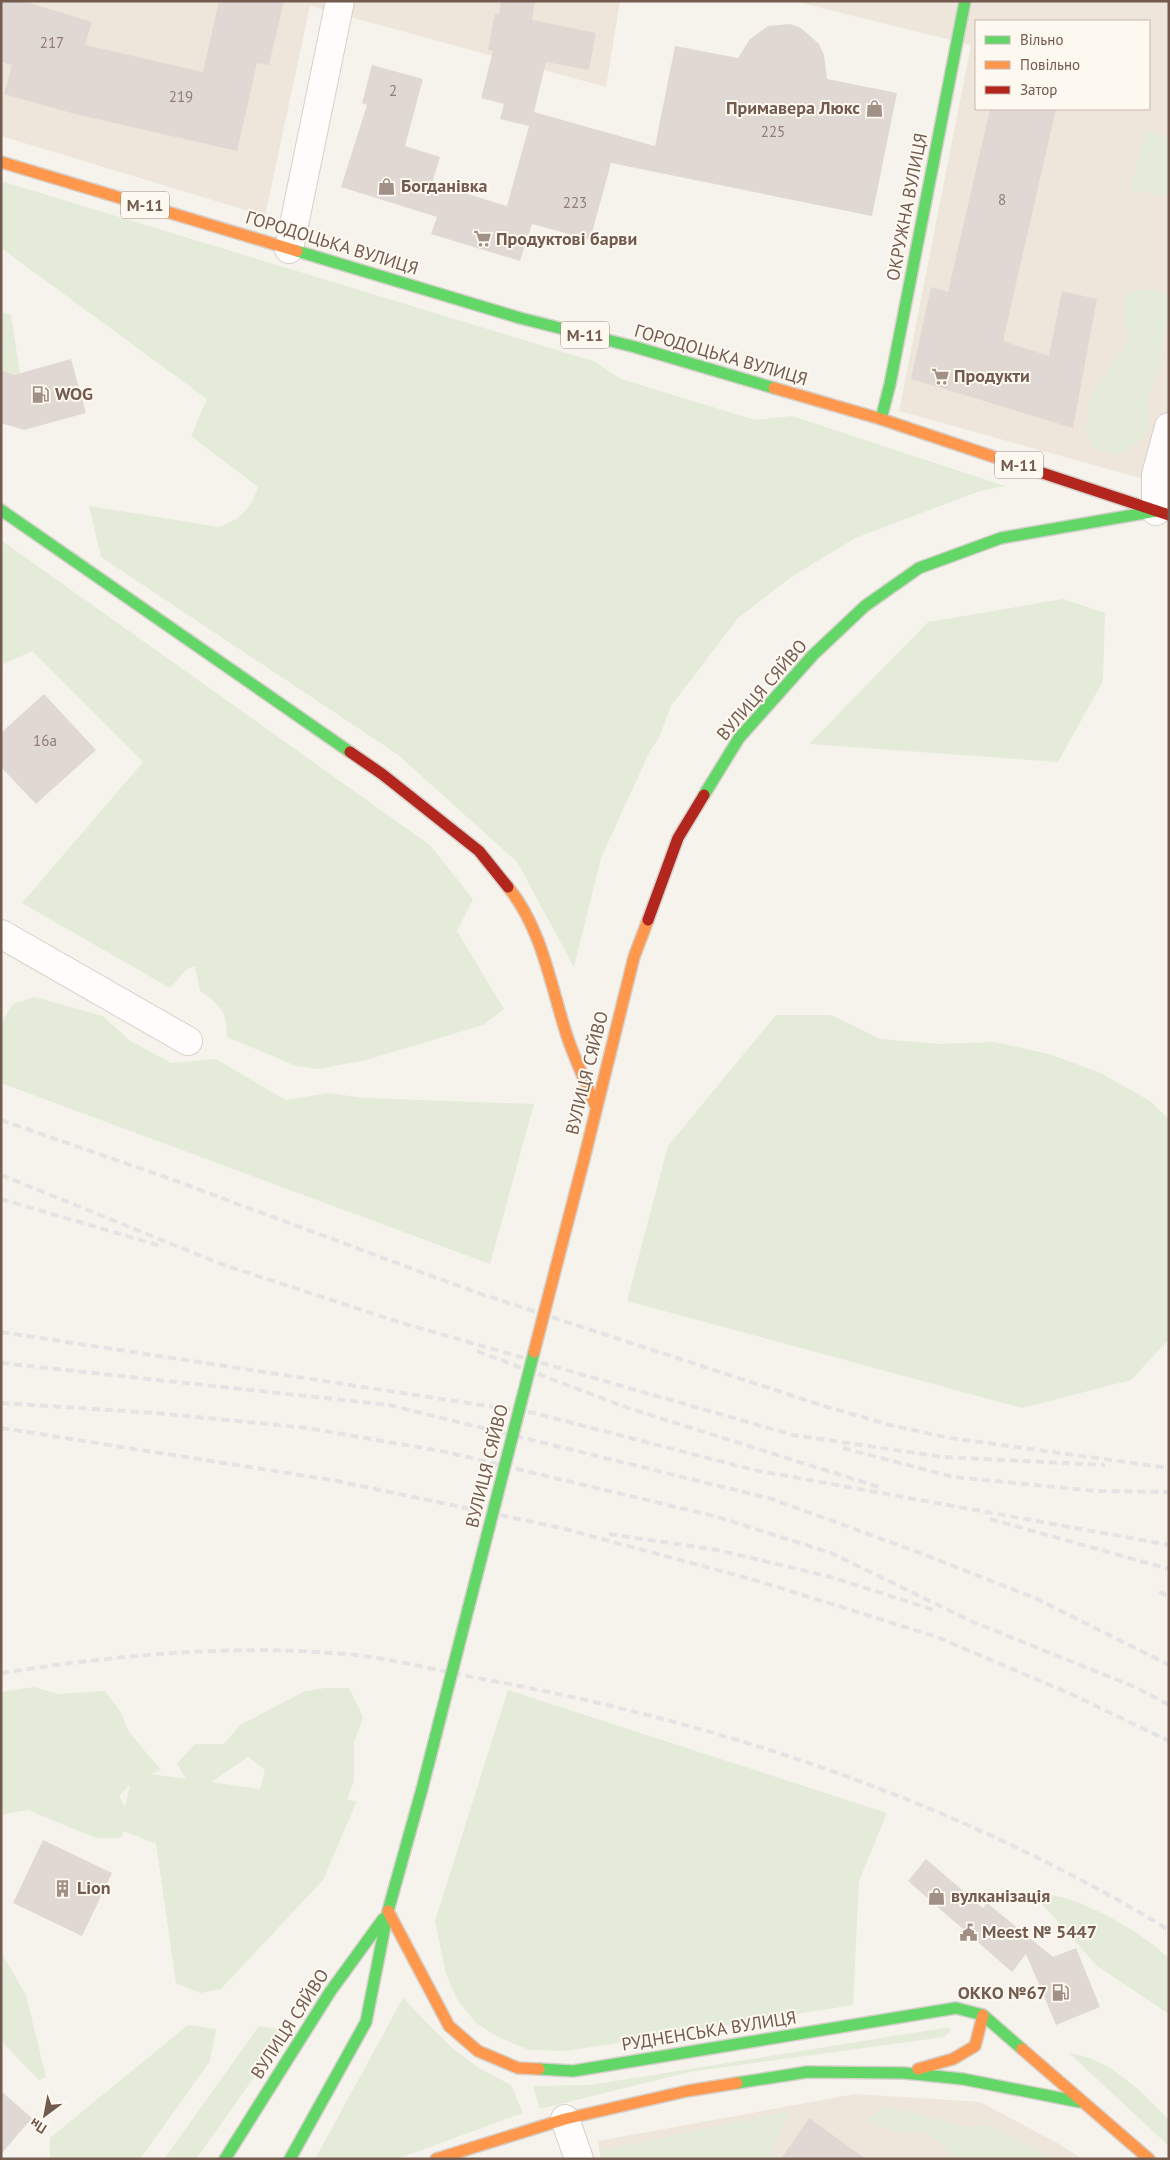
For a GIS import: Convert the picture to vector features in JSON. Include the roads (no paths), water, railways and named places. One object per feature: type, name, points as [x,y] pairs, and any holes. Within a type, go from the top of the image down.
[{"type":"main road","name":"ОКРУЖНА ВУЛИЦЯ","points":[[881,419],[965,1]]},
{"type":"main road","name":"ГОРОДОЦЬКА ВУЛИЦЯ","points":[[1,162],[520,318],[635,347],[881,419],[1162,513]]},
{"type":"main road","points":[[1,510],[83,569],[382,774],[479,851],[515,895],[537,939],[568,1038],[596,1107]]},
{"type":"main road","name":"ВУЛИЦЯ СЯЙВО","points":[[290,2159],[366,2022],[388,1911],[422,1789],[634,957],[678,838],[739,738],[813,655],[866,606],[919,568],[1001,538],[1162,513]]},
{"type":"main road","name":"ВУЛИЦЯ СЯЙВО","points":[[225,2159],[330,1992],[388,1911]]},
{"type":"main road","name":"РУДНЕНСЬКА ВУЛИЦЯ","points":[[388,1911],[450,2026],[478,2051],[518,2068],[573,2071],[956,2008],[984,2015],[1149,2159]]},
{"type":"main road","points":[[904,2073],[953,2059],[975,2046],[984,2015]]},
{"type":"main road","name":"РУДНЕНСЬКА ВУЛИЦЯ","points":[[436,2159],[564,2119],[687,2091],[807,2072],[904,2073],[962,2079],[1082,2102]]},
{"type":"street","points":[[289,249],[340,1]]},
{"type":"street","points":[[1162,513],[1156,475],[1169,427]]},
{"type":"street","points":[[1,934],[188,1041]]},
{"type":"street","points":[[564,2119],[579,2159]]},
{"type":"railway","points":[[1,1120],[165,1177],[475,1292],[824,1406],[890,1425],[950,1438],[1169,1468]]},
{"type":"railway","points":[[1,1175],[221,1264],[402,1323],[793,1435],[943,1457],[1105,1465]]},
{"type":"railway","points":[[1,1199],[161,1246]]},
{"type":"railway","points":[[1,1332],[534,1413],[754,1470],[1169,1545]]},
{"type":"railway","points":[[477,1351],[628,1408],[882,1488]]},
{"type":"railway","points":[[1,1363],[389,1405],[772,1499],[920,1553],[1035,1598],[1169,1665]]},
{"type":"railway","points":[[1,1403],[155,1413],[308,1428],[446,1452],[718,1517],[831,1553],[973,1622],[1135,1687],[1169,1705]]},
{"type":"railway","points":[[1,1428],[332,1480],[561,1528],[758,1581],[937,1637],[1073,1695],[1169,1741]]},
{"type":"railway","points":[[843,1448],[953,1477],[1097,1491],[1169,1492]]},
{"type":"railway","points":[[990,1519],[1169,1569]]},
{"type":"railway","points":[[609,1534],[717,1550],[831,1577],[937,1611]]},
{"type":"railway","points":[[1159,1592],[1169,1596]]},
{"type":"railway","points":[[1,1673],[134,1656],[267,1650],[355,1655],[572,1697],[750,1744],[837,1773],[923,1806],[1008,1843],[1090,1885],[1169,1930]]},
{"type":"place","name":"Примавера Люкс","points":[[874,108]]},
{"type":"place","name":"Богданівка","points":[[387,186]]},
{"type":"place","name":"Продуктові барви","points":[[482,239]]},
{"type":"place","name":"Продукти","points":[[940,376]]},
{"type":"place","name":"WOG","points":[[41,394]]},
{"type":"place","name":"Lion","points":[[63,1888]]},
{"type":"place","name":"вулканізація","points":[[937,1896]]},
{"type":"place","name":"Meest № 5447","points":[[968,1932]]},
{"type":"place","name":"ОККО №67","points":[[1061,1993]]}]
